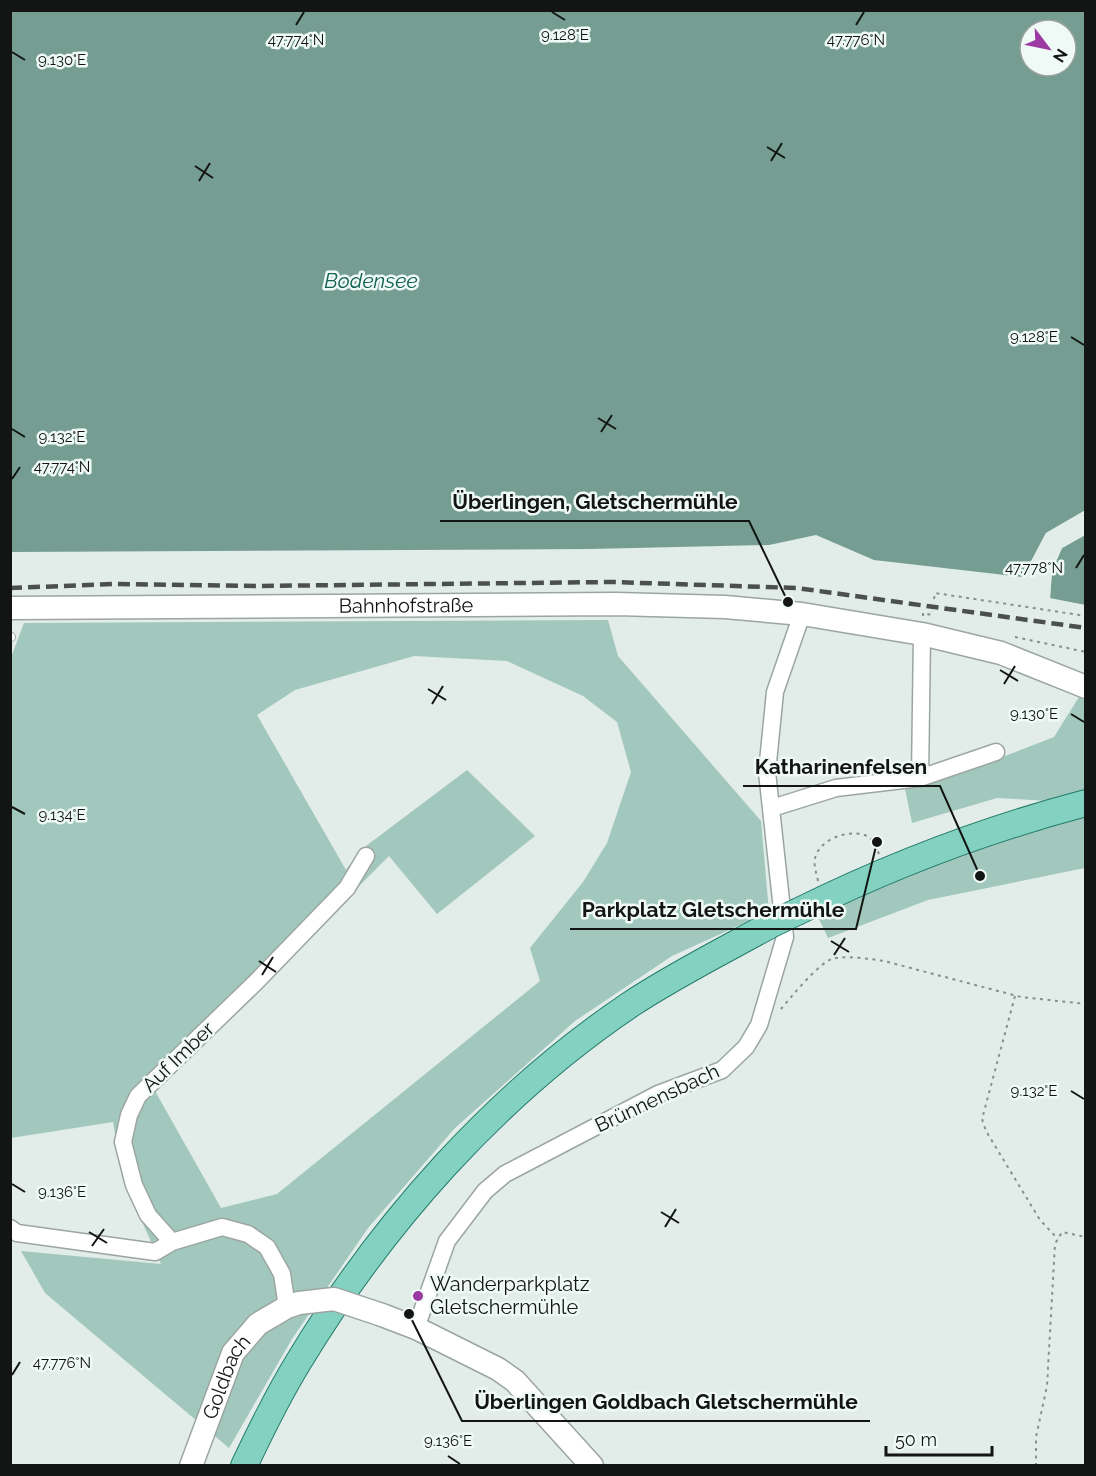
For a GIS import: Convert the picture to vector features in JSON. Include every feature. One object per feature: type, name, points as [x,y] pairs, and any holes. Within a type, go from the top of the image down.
[{"type":"main road","points":[[244,1466],[293,1371],[331,1310],[392,1227],[446,1165],[519,1094],[590,1035],[659,988],[799,911],[889,870],[967,840],[1086,803]]},
{"type":"street","name":"Bahnhofstraße","points":[[10,608],[616,604],[725,607],[802,614],[928,620],[1085,687]]},
{"type":"street","name":"Brünnensbach","points":[[416,1328],[447,1241],[485,1191],[505,1174],[657,1094],[722,1070],[746,1047],[759,1025],[785,937],[767,772],[776,692],[802,614]]},
{"type":"street","points":[[920,778],[928,620]]},
{"type":"street","points":[[772,808],[836,788],[920,778],[996,752]]},
{"type":"street","name":"Auf Imber","points":[[172,1242],[148,1215],[134,1185],[123,1142],[129,1114],[138,1096],[257,981],[347,888],[366,856]]},
{"type":"street","points":[[10,1228],[16,1233],[155,1252],[172,1242],[222,1227],[249,1234],[267,1247],[282,1274],[293,1305],[334,1299],[416,1328],[498,1369],[515,1381],[592,1466]]},
{"type":"street","name":"Goldbach","points":[[191,1466],[233,1353],[258,1324],[293,1305]]},
{"type":"path","points":[[934,599],[935,593],[1086,616]]},
{"type":"path","points":[[814,888],[818,882],[814,863],[817,852],[826,842],[849,834],[862,834],[872,839],[879,854]]},
{"type":"path","points":[[759,1025],[765,1025],[807,980],[831,959],[863,958],[1015,996],[1086,1004]]},
{"type":"path","points":[[1015,996],[982,1119],[986,1131],[1040,1220],[1058,1239]]},
{"type":"path","points":[[1036,1466],[1036,1437],[1047,1386],[1055,1244],[1062,1232],[1086,1237]]},
{"type":"path","points":[[743,1466],[751,1466]]},
{"type":"shaded area","points":[[608,620],[618,656],[761,821],[769,912],[672,956],[575,1021],[455,1128],[368,1228],[292,1339],[229,1448],[45,1293],[21,1251],[161,1264],[122,1177],[113,1122],[11,1138],[10,660],[24,623]],"holes":[[[414,656],[507,661],[583,696],[617,722],[631,772],[607,843],[583,882],[530,948],[540,981],[277,1194],[221,1208],[155,1091],[389,856],[437,914],[535,836],[467,770],[362,849],[346,870],[257,715],[295,690]]]},
{"type":"shaded area","points":[[1079,697],[1085,700],[1085,791],[1048,801],[997,798],[912,823],[905,789],[956,775],[1054,737]]},
{"type":"shaded area","points":[[1085,816],[1085,868],[928,900],[828,938],[818,917],[883,887],[949,861]]},
{"type":"water","name":"Bodensee","points":[[10,11],[1085,11],[1085,515],[1084,511],[1046,533],[1023,577],[874,560],[816,535],[769,545],[589,549],[11,552]]},
{"type":"water","points":[[1085,535],[1085,605],[1050,599],[1052,571],[1062,548]]},
{"type":"pier","points":[[1084,511],[1086,518],[1082,515],[1048,535],[1025,579],[1021,580],[1046,533]]},
{"type":"pier","points":[[1085,532],[1085,535],[1062,548],[1052,571],[1050,598],[1085,605],[1086,608],[1048,601],[1049,570],[1060,546]]},
{"type":"railway","points":[[10,588],[115,584],[257,586],[613,582],[797,588],[1086,628]]},
{"type":"place","name":"Überlingen, Gletschermühle","points":[[788,602]]},
{"type":"place","name":"Parkplatz Gletschermühle","points":[[877,842]]},
{"type":"place","name":"Katharinenfelsen","points":[[980,876]]},
{"type":"place","name":"Wanderparkplatz Gletschermühle","points":[[418,1296]]},
{"type":"place","name":"Überlingen Goldbach Gletschermühle","points":[[409,1314]]}]
